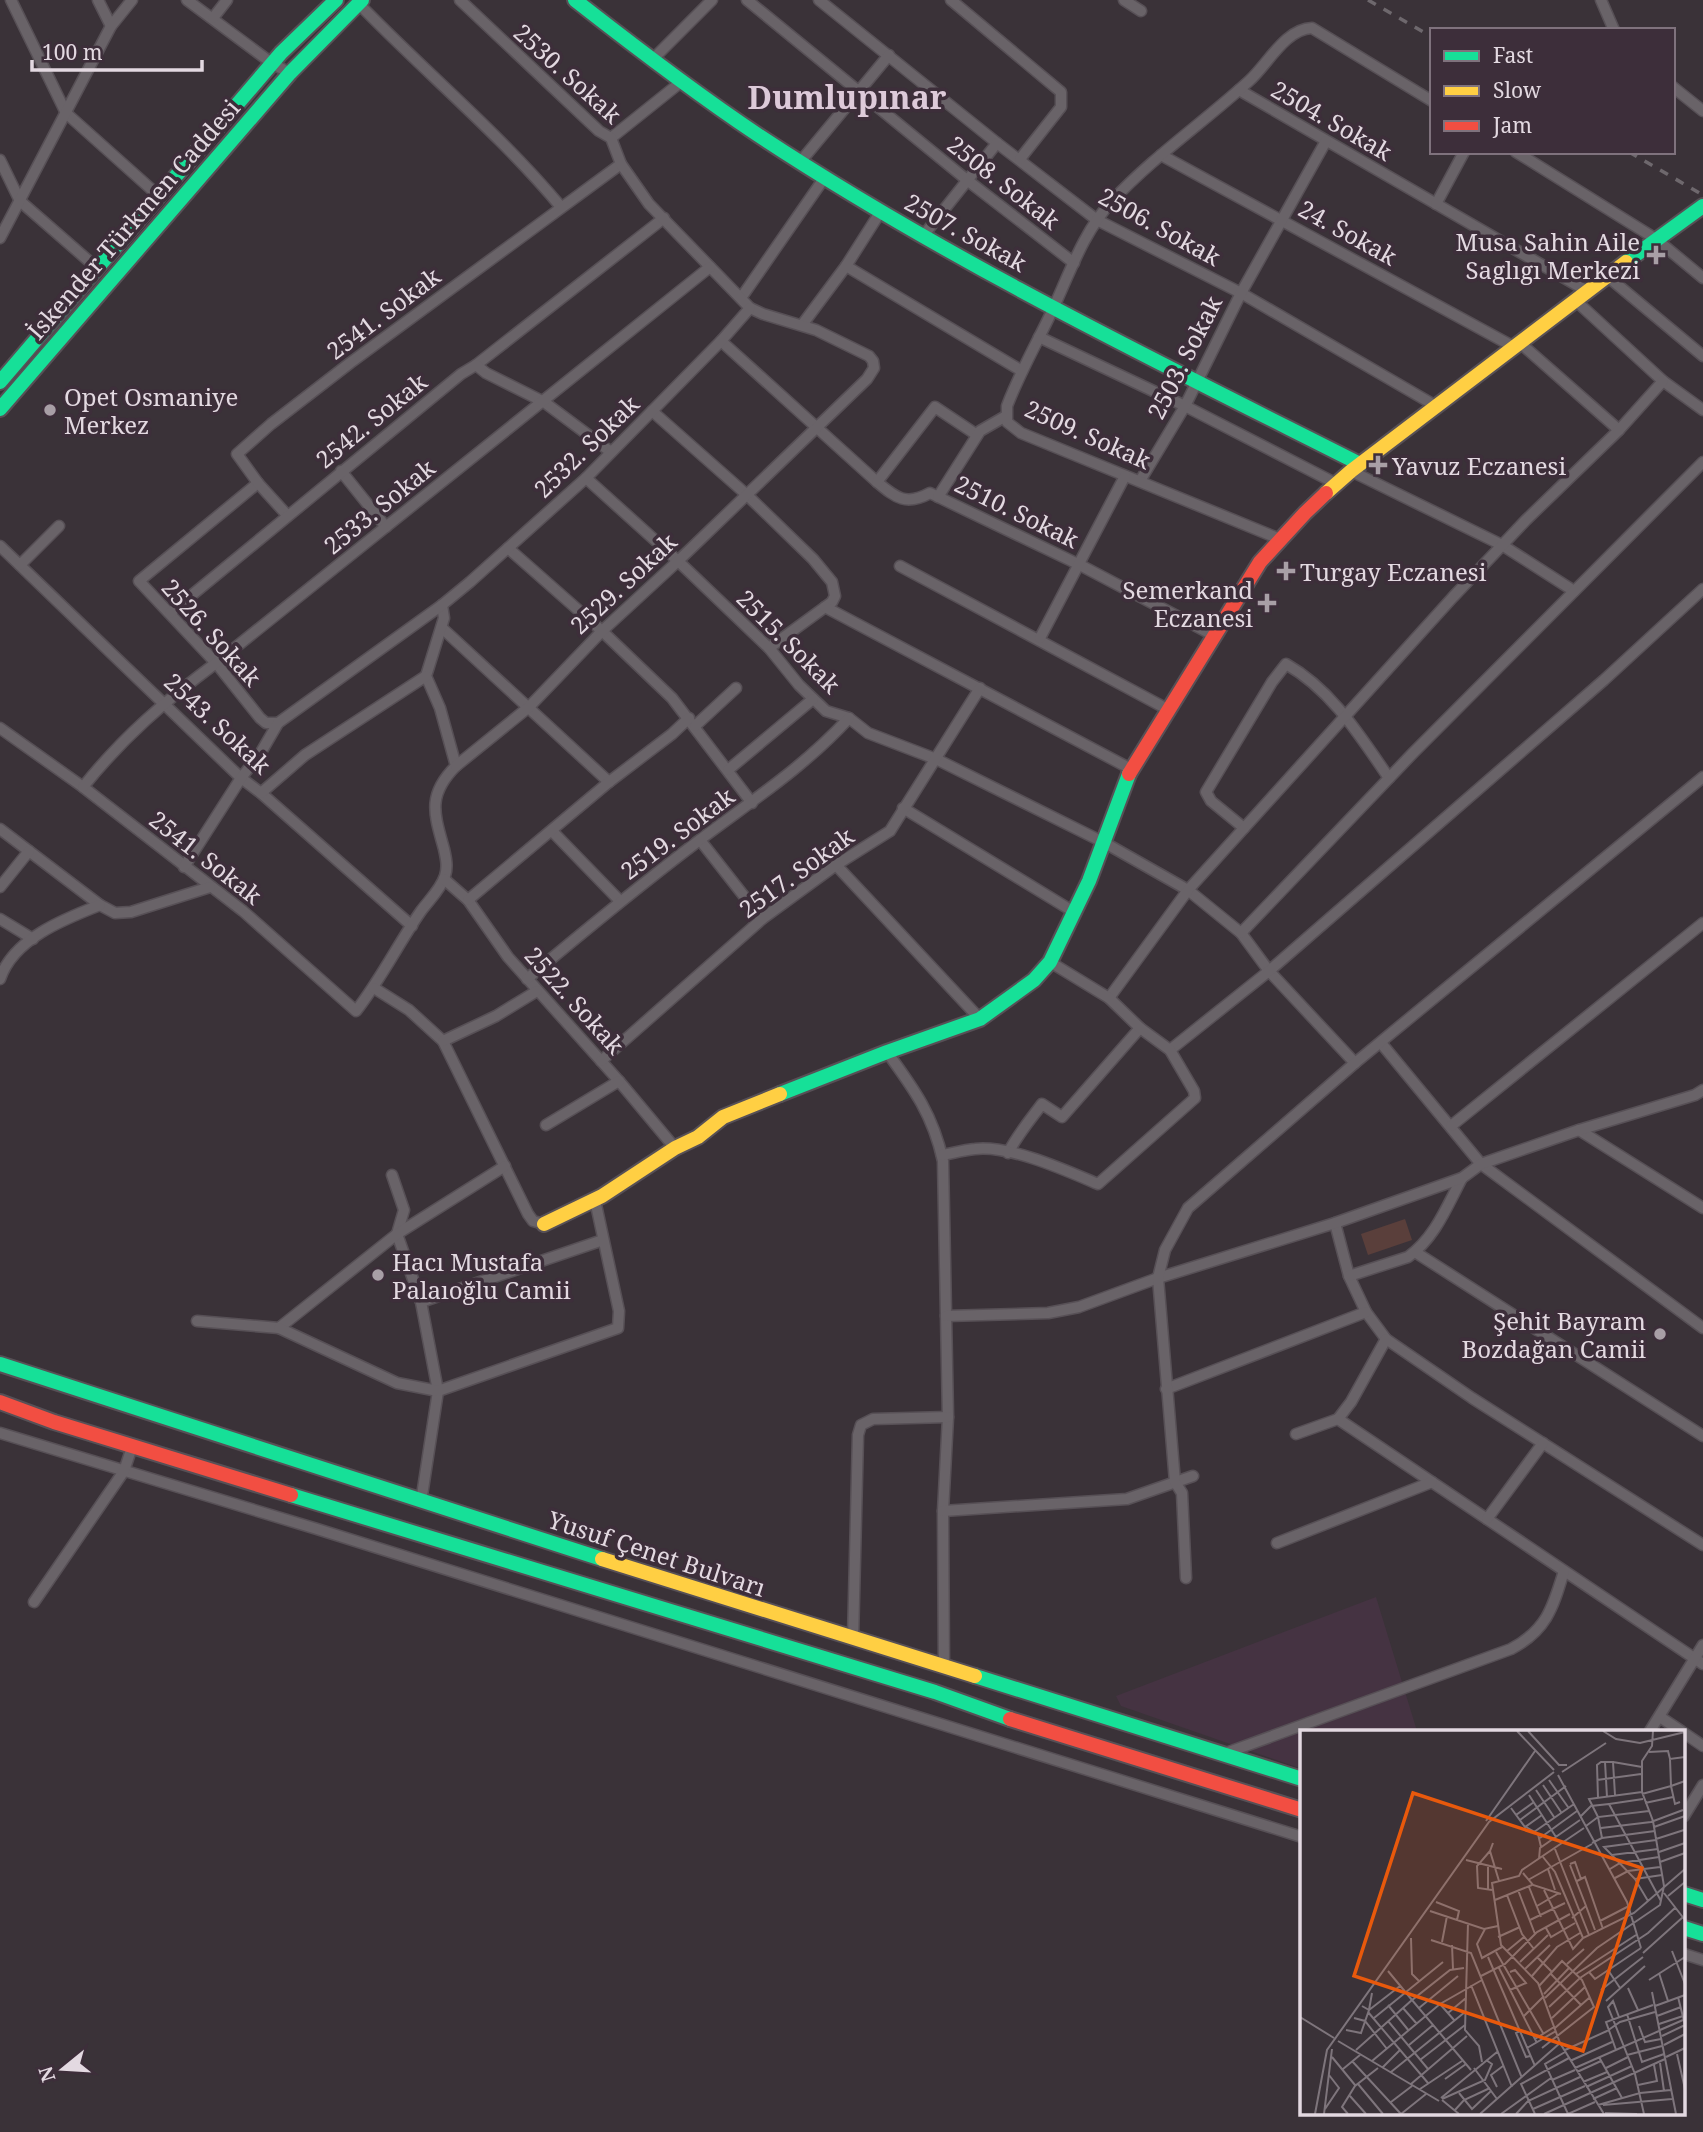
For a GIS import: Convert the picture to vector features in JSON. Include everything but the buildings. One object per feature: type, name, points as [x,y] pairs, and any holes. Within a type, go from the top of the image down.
[{"type":"main road","name":"İskender Türkmen Caddesi","points":[[0,382],[273,64],[336,0]]},
{"type":"main road","name":"İskender Türkmen Caddesi","points":[[0,409],[290,73],[360,2]]},
{"type":"main road","name":"2507. Sokak","points":[[586,3],[681,82],[881,211],[1355,468]]},
{"type":"main road","points":[[544,1223],[595,1200],[675,1148],[698,1137],[723,1117],[887,1052],[980,1019],[1034,980],[1050,962],[1074,912],[1105,843],[1109,823],[1131,769],[1213,635],[1260,562],[1279,539],[1355,468],[1656,239],[1702,210]]},
{"type":"main road","name":"Yusuf Çenet Bulvarı","points":[[0,1364],[421,1502],[1300,1778]]},
{"type":"main road","name":"Yusuf Çenet Bulvarı","points":[[0,1402],[132,1447],[935,1692],[1013,1720],[1300,1809]]},
{"type":"main road","points":[[1686,1895],[1703,1900]]},
{"type":"main road","points":[[1686,1929],[1703,1934]]},
{"type":"street","points":[[11,0],[66,113],[160,197]]},
{"type":"street","points":[[98,0],[111,26]]},
{"type":"street","points":[[0,238],[111,26],[132,0]]},
{"type":"street","points":[[187,0],[273,64],[290,73]]},
{"type":"street","points":[[213,18],[228,0]]},
{"type":"street","name":"2530. Sokak","points":[[460,0],[599,131],[611,138],[621,164],[636,188],[750,308]]},
{"type":"street","points":[[652,60],[712,0]]},
{"type":"street","name":"2508. Sokak","points":[[747,0],[1073,263]]},
{"type":"street","name":"2506. Sokak","points":[[819,0],[997,144],[1097,220],[1241,293],[1436,406]]},
{"type":"street","points":[[1124,0],[1141,11]]},
{"type":"street","points":[[1601,0],[1613,28]]},
{"type":"street","points":[[360,2],[405,52],[527,166],[561,207]]},
{"type":"street","points":[[957,2],[1062,92],[1061,107],[1020,159]]},
{"type":"street","name":"2504. Sokak","points":[[1097,220],[1135,178],[1239,90],[1290,37],[1302,29],[1312,28],[1430,100]]},
{"type":"street","points":[[801,161],[857,90],[889,55]]},
{"type":"street","points":[[611,138],[681,82]]},
{"type":"street","points":[[1675,89],[1703,111]]},
{"type":"street","name":"2504. Sokak","points":[[1239,90],[1436,204],[1581,295],[1663,381],[1703,410]]},
{"type":"street","name":"2503. Sokak","points":[[1140,481],[1185,406],[1241,293],[1326,141]]},
{"type":"street","points":[[923,236],[997,144]]},
{"type":"street","points":[[1436,204],[1463,154]]},
{"type":"street","points":[[1519,154],[1656,239],[1703,278]]},
{"type":"street","name":"24. Sokak","points":[[1161,155],[1517,345],[1619,430]]},
{"type":"street","points":[[0,160],[20,201],[98,269]]},
{"type":"street","name":"2541. Sokak","points":[[287,515],[258,483],[237,454],[256,436],[351,363],[621,164]]},
{"type":"street","points":[[741,298],[825,177]]},
{"type":"street","points":[[750,308],[802,325],[881,211]]},
{"type":"street","name":"2542. Sokak","points":[[170,613],[461,374],[664,218]]},
{"type":"street","name":"2509. Sokak","points":[[1097,220],[1073,263],[1007,406],[1007,422],[1021,433],[1279,539]]},
{"type":"street","points":[[846,265],[1023,371]]},
{"type":"street","name":"2533. Sokak","points":[[83,787],[126,737],[164,702],[544,402],[710,267]]},
{"type":"street","points":[[1607,276],[1703,356]]},
{"type":"street","name":"2532. Sokak","points":[[278,723],[442,605],[508,548],[586,478],[750,308]]},
{"type":"street","name":"2529. Sokak","points":[[444,879],[447,865],[435,802],[436,793],[445,777],[529,707],[602,631],[867,379],[874,368],[869,356],[802,325]]},
{"type":"street","points":[[1040,337],[1185,406],[1335,484]]},
{"type":"street","name":"2510. Sokak","points":[[721,341],[899,499],[919,498],[930,493],[1080,565],[1213,635]]},
{"type":"street","points":[[476,365],[486,373],[544,402],[611,452]]},
{"type":"street","points":[[1109,998],[1188,890],[1503,545],[1619,430],[1663,381]]},
{"type":"street","points":[[877,482],[935,407],[977,435]]},
{"type":"street","points":[[652,411],[796,541],[832,582],[835,596],[832,602],[769,648]]},
{"type":"street","points":[[938,497],[980,430],[1006,416]]},
{"type":"street","points":[[1241,933],[1389,779],[1703,462]]},
{"type":"street","points":[[1355,468],[1503,545],[1574,592]]},
{"type":"street","points":[[341,471],[386,527]]},
{"type":"street","points":[[1040,638],[1125,476]]},
{"type":"street","name":"2515. Sokak","points":[[586,478],[769,648],[813,699],[826,710],[849,718],[868,733],[936,759],[1105,843],[1188,890],[1241,933],[1269,971],[1355,1063]]},
{"type":"street","name":"2526. Sokak","points":[[258,483],[138,581],[216,663],[260,718],[266,723],[278,723]]},
{"type":"street","points":[[20,565],[60,526]]},
{"type":"street","name":"2543. Sokak","points":[[0,546],[241,778],[412,926]]},
{"type":"street","points":[[508,548],[602,631],[672,698],[752,803]]},
{"type":"street","points":[[900,566],[1040,638],[1169,710]]},
{"type":"street","points":[[1170,1050],[1269,971],[1604,680],[1703,590]]},
{"type":"street","points":[[261,793],[305,755],[426,676],[442,628],[442,605]]},
{"type":"street","points":[[825,607],[1131,769]]},
{"type":"street","points":[[442,628],[609,782]]},
{"type":"street","points":[[1244,828],[1211,802],[1206,792],[1272,682],[1286,664],[1297,670],[1347,716],[1389,779]]},
{"type":"street","points":[[426,676],[440,708],[456,766]]},
{"type":"street","points":[[468,900],[609,782],[736,688]]},
{"type":"street","name":"2517. Sokak","points":[[601,1061],[762,919],[836,865],[890,831],[980,688]]},
{"type":"street","points":[[728,771],[813,699]]},
{"type":"street","name":"2519. Sokak","points":[[527,979],[620,901],[822,748],[849,718]]},
{"type":"street","points":[[184,867],[278,723]]},
{"type":"street","name":"2541. Sokak","points":[[0,728],[83,787],[243,911],[356,1011],[374,988]]},
{"type":"street","points":[[1186,1578],[1182,1493],[1175,1482],[1158,1278],[1168,1242],[1188,1208],[1355,1063],[1703,777]]},
{"type":"street","points":[[903,807],[1074,912]]},
{"type":"street","points":[[0,829],[100,905],[115,913],[131,912],[210,887]]},
{"type":"street","points":[[552,831],[620,901]]},
{"type":"street","points":[[700,840],[762,919]]},
{"type":"street","points":[[0,887],[29,851]]},
{"type":"street","points":[[836,865],[980,1019]]},
{"type":"street","points":[[444,879],[374,988],[409,1010],[443,1041],[533,1221],[544,1223]]},
{"type":"street","name":"2522. Sokak","points":[[444,879],[468,900],[508,957],[675,1148]]},
{"type":"street","points":[[0,979],[4,966],[33,939],[46,930],[100,905]]},
{"type":"street","points":[[0,919],[33,939]]},
{"type":"street","points":[[1451,1126],[1703,923]]},
{"type":"street","points":[[942,1155],[976,1149],[1008,1153],[1057,1166],[1098,1184],[1195,1098],[1194,1091],[1170,1050],[1140,1028],[1109,998],[1050,962]]},
{"type":"street","points":[[443,1041],[496,1016],[537,991]]},
{"type":"street","points":[[1008,1153],[1018,1133],[1030,1123],[1042,1104],[1062,1117],[1140,1028]]},
{"type":"street","points":[[1381,1043],[1481,1164],[1701,1323]]},
{"type":"street","points":[[887,1052],[919,1097],[937,1134],[942,1155],[948,1417],[943,1511],[944,1668]]},
{"type":"street","points":[[546,1125],[619,1081]]},
{"type":"street","points":[[946,1316],[1048,1313],[1079,1307],[1158,1278],[1335,1223],[1462,1178],[1481,1164],[1579,1130],[1700,1096]]},
{"type":"street","points":[[1579,1130],[1703,1208]]},
{"type":"street","points":[[279,1328],[397,1234],[505,1166]]},
{"type":"street","points":[[392,1175],[404,1210],[397,1234],[421,1302],[438,1391],[421,1502]]},
{"type":"street","points":[[1349,1276],[1408,1257],[1415,1252],[1434,1230],[1462,1178]]},
{"type":"street","points":[[197,1321],[279,1328],[397,1382],[438,1391],[618,1328],[619,1311],[595,1200]]},
{"type":"street","points":[[1335,1223],[1349,1276],[1366,1312],[1386,1339],[1703,1545]]},
{"type":"street","points":[[421,1302],[603,1240]]},
{"type":"street","points":[[1415,1252],[1703,1436]]},
{"type":"street","points":[[1167,1389],[1366,1312]]},
{"type":"street","points":[[1296,1434],[1338,1419],[1351,1402],[1386,1339]]},
{"type":"street","points":[[853,1639],[858,1436],[861,1425],[873,1419],[948,1417]]},
{"type":"street","points":[[1338,1419],[1699,1661]]},
{"type":"street","points":[[0,1433],[1300,1836]]},
{"type":"street","points":[[1487,1519],[1543,1443]]},
{"type":"street","points":[[34,1602],[124,1471],[132,1447]]},
{"type":"street","points":[[943,1511],[1127,1499],[1193,1476]]},
{"type":"street","points":[[1277,1543],[1432,1482]]},
{"type":"street","points":[[1222,1755],[1525,1642],[1549,1617],[1564,1571]]},
{"type":"street","points":[[1651,1730],[1699,1661],[1703,1645]]},
{"type":"street","points":[[1660,1717],[1679,1730]]},
{"type":"street","points":[[1686,1735],[1703,1746]]},
{"type":"street","points":[[1686,1813],[1703,1785]]},
{"type":"street","points":[[1686,1955],[1703,1960]]},
{"type":"shaded area","points":[[1405,1219],[1412,1240],[1368,1255],[1361,1234]]},
{"type":"shaded area","points":[[1376,1597],[1417,1730],[1300,1730],[1300,1768],[1121,1706],[1116,1696]]},
{"type":"railway","points":[[1368,0],[1430,36]]},
{"type":"railway","points":[[1632,154],[1703,195]]},
{"type":"traffic: fast","points":[[0,382],[281,53],[336,0]]},
{"type":"traffic: fast","points":[[0,409],[290,73],[362,0]]},
{"type":"traffic: fast","points":[[575,0],[758,135],[904,225],[1054,308],[1360,464]]},
{"type":"traffic: fast","points":[[1626,262],[1703,206]]},
{"type":"traffic: fast","points":[[780,1094],[980,1019],[1034,980],[1050,962],[1089,881],[1129,774]]},
{"type":"traffic: fast","points":[[0,1364],[602,1559]]},
{"type":"traffic: fast","points":[[291,1495],[935,1692],[1010,1719]]},
{"type":"traffic: fast","points":[[975,1676],[1300,1778]]},
{"type":"traffic: fast","points":[[1686,1895],[1703,1900]]},
{"type":"traffic: fast","points":[[1686,1929],[1703,1934]]},
{"type":"traffic: slow","points":[[1326,493],[1351,471],[1626,262]]},
{"type":"traffic: slow","points":[[544,1224],[602,1196],[675,1148],[698,1137],[723,1117],[780,1094]]},
{"type":"traffic: slow","points":[[602,1559],[975,1676]]},
{"type":"traffic: jam","points":[[1129,774],[1260,562],[1326,493]]},
{"type":"traffic: jam","points":[[0,1402],[54,1422],[291,1495]]},
{"type":"traffic: jam","points":[[1010,1719],[1300,1809]]},
{"type":"place","name":"Musa Sahin Aile Saglıgı Merkezi","points":[[1656,255]]},
{"type":"place","name":"Opet Osmaniye Merkez","points":[[50,410]]},
{"type":"place","name":"Yavuz Eczanesi","points":[[1378,465]]},
{"type":"place","name":"Turgay Eczanesi","points":[[1286,571]]},
{"type":"place","name":"Semerkand Eczanesi","points":[[1267,603]]},
{"type":"place","name":"Hacı Mustafa Palaıoğlu Camii","points":[[378,1275]]},
{"type":"place","name":"Şehit Bayram Bozdağan Camii","points":[[1660,1334]]},
{"type":"district","name":"Dumlupınar","points":[[847,96]]}]
